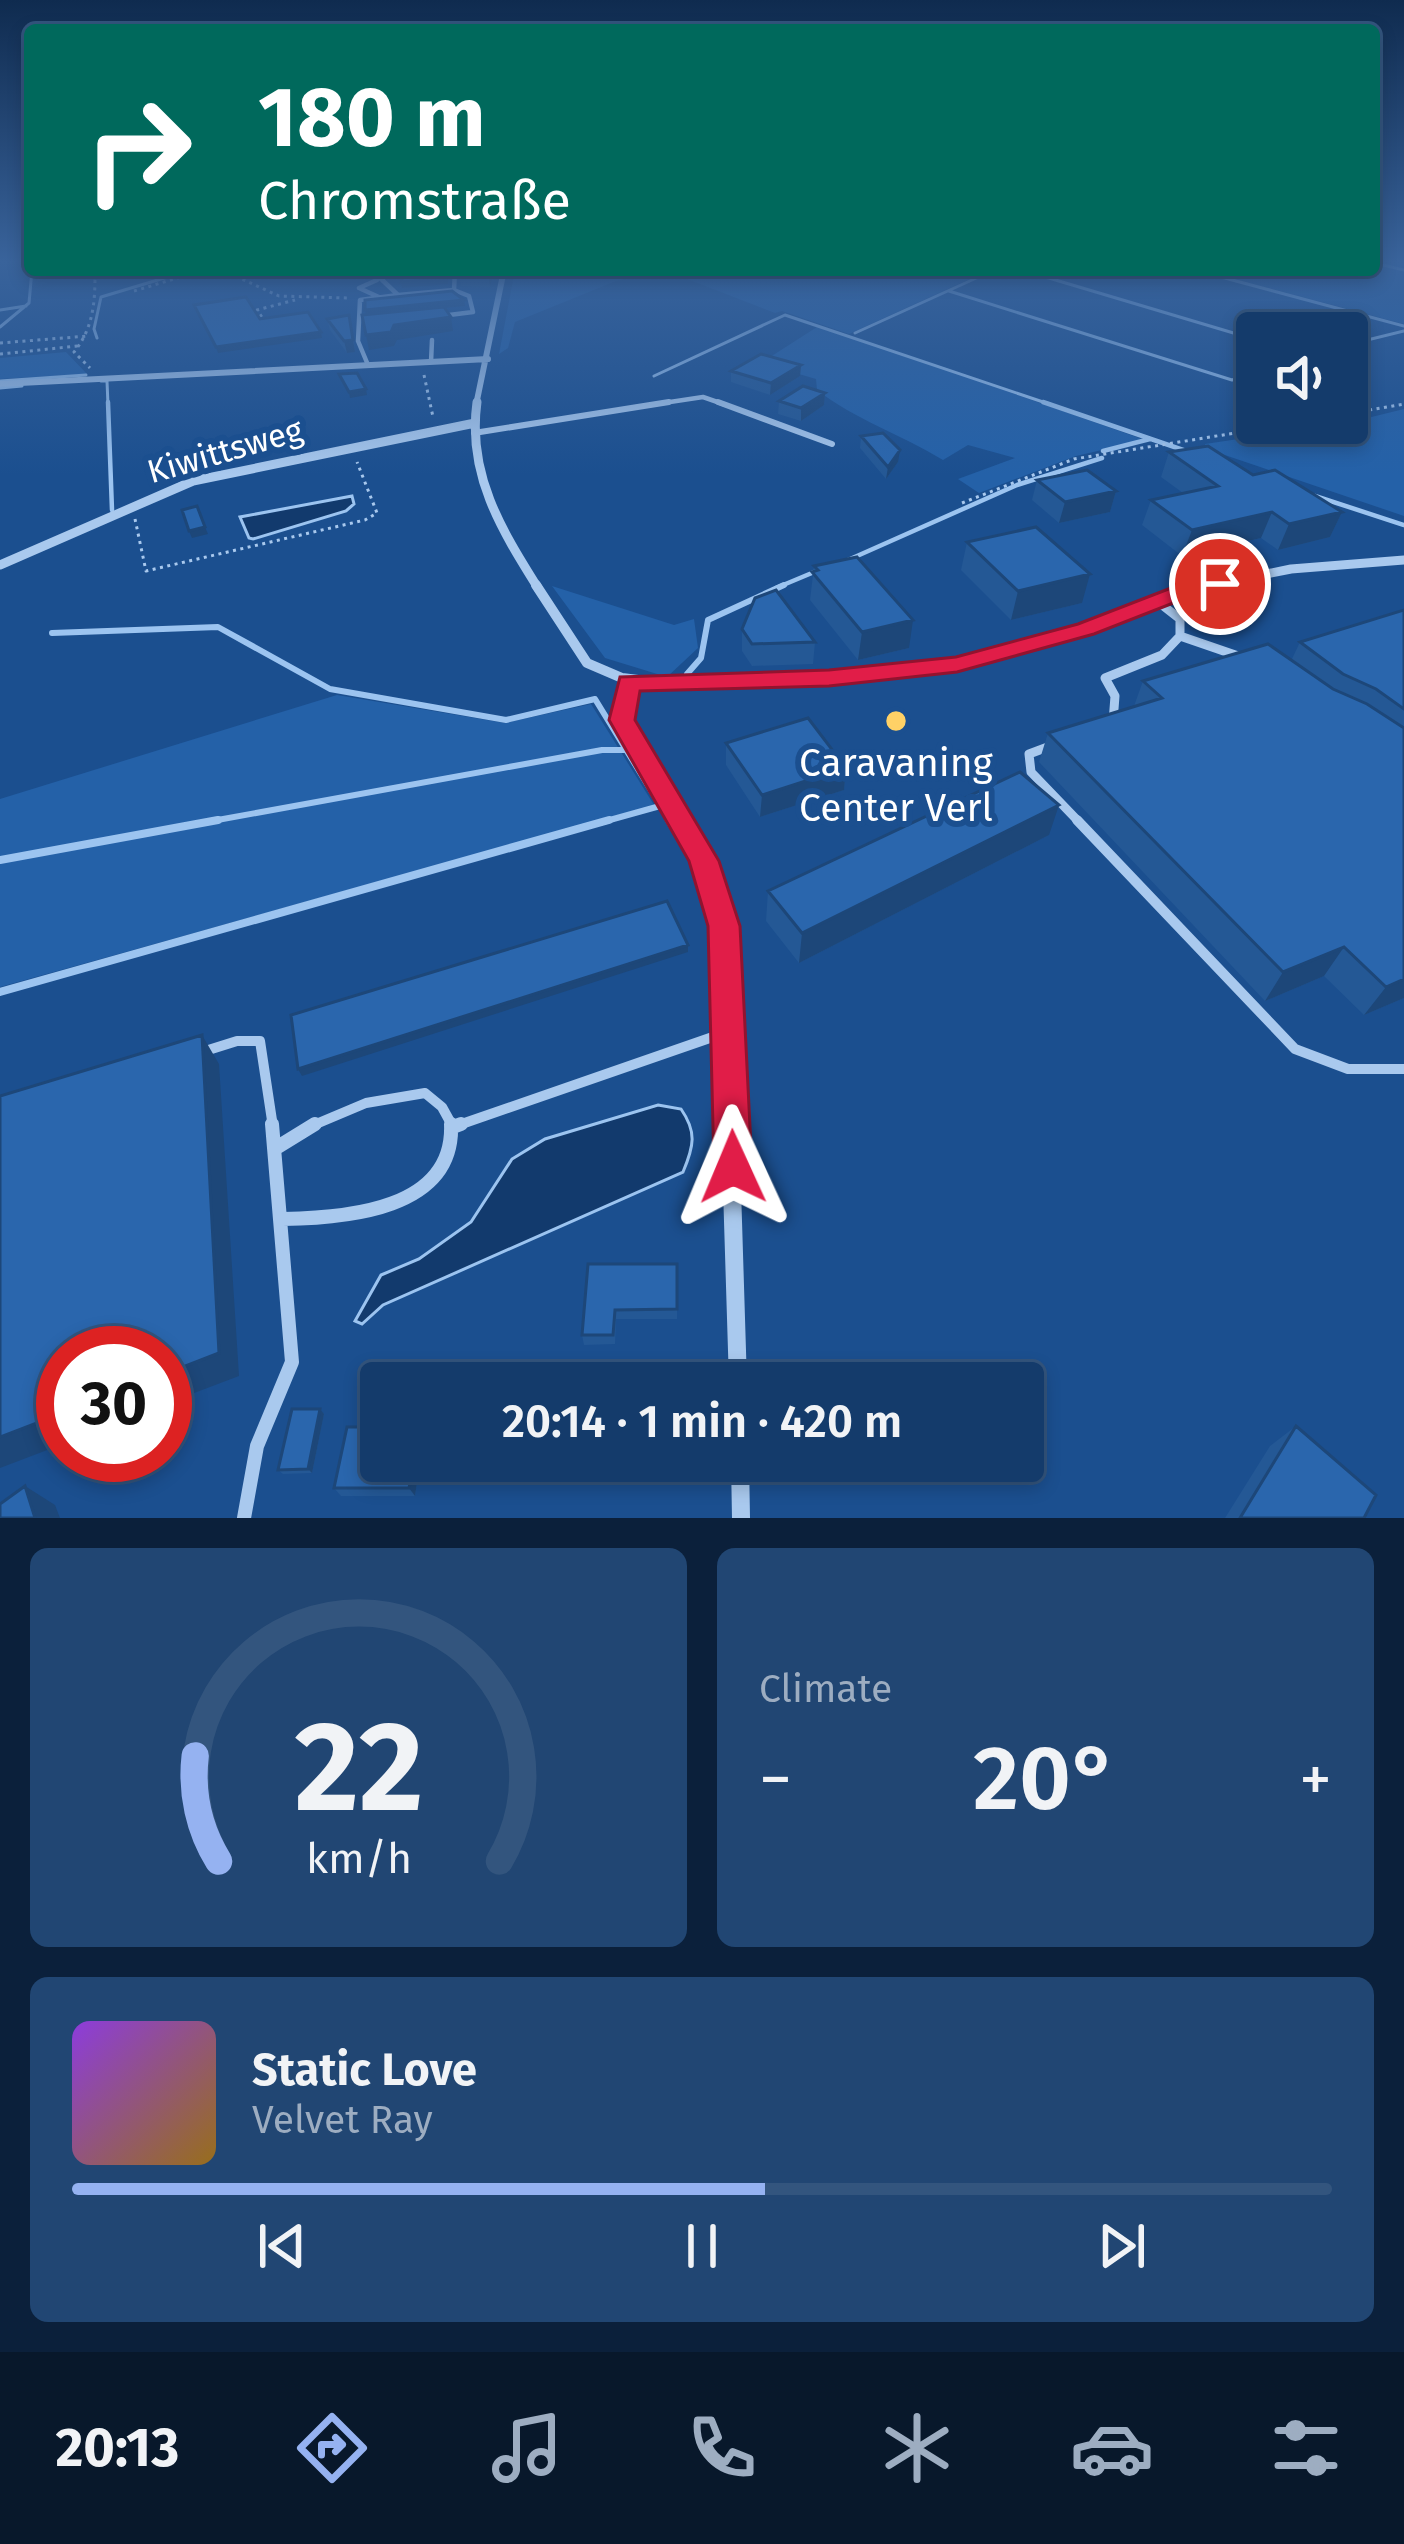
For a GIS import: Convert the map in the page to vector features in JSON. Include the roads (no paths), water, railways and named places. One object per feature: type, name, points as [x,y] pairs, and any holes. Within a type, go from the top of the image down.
[{"type":"street","points":[[493,334],[475,428],[479,477],[493,509],[586,663],[629,683],[829,678],[957,664],[1086,629],[1157,601],[1301,565],[1404,560]]},
{"type":"street","points":[[0,384],[488,359]]},
{"type":"street","name":"Kiwittsweg","points":[[0,565],[194,481],[435,428],[475,428]]},
{"type":"street","points":[[629,683],[622,720],[704,861],[724,926],[738,1362]]},
{"type":"street","points":[[740,1482],[741,1518]]},
{"type":"lane","points":[[360,334],[358,341],[368,365]]},
{"type":"lane","points":[[426,362],[432,340]]},
{"type":"lane","points":[[475,428],[703,397],[832,444]]},
{"type":"lane","points":[[1094,730],[1114,722],[1115,696],[1105,678],[1162,655],[1180,636],[1180,619],[1157,601]]},
{"type":"lane","points":[[1180,636],[1247,659]]},
{"type":"lane","points":[[1073,737],[1029,754],[1031,772],[1295,1049],[1331,1068],[1404,1069]]},
{"type":"lane","points":[[452,1126],[730,1031]]},
{"type":"lane","points":[[194,1055],[237,1041],[260,1041],[276,1148],[292,1362],[257,1446],[244,1518]]},
{"type":"lane","points":[[276,1148],[314,1121],[398,1094],[425,1093],[442,1108],[452,1126],[440,1170],[416,1192],[346,1218],[283,1220]]},
{"type":"waterway","points":[[96,334],[97,338]]},
{"type":"waterway","points":[[654,376],[745,334]]},
{"type":"waterway","points":[[841,334],[1052,405]]},
{"type":"waterway","points":[[1085,334],[1236,379]]},
{"type":"waterway","points":[[1368,340],[1392,334]]},
{"type":"waterway","points":[[0,381],[86,375]]},
{"type":"waterway","points":[[101,381],[107,381],[108,405]]},
{"type":"waterway","points":[[0,388],[22,386]]},
{"type":"waterway","points":[[108,402],[112,510]]},
{"type":"waterway","points":[[1043,402],[1189,452]]},
{"type":"waterway","points":[[1103,451],[1150,439]]},
{"type":"waterway","points":[[848,560],[1017,485],[1102,458]]},
{"type":"waterway","points":[[1315,496],[1404,525]]},
{"type":"waterway","points":[[776,588],[819,570]]},
{"type":"waterway","points":[[687,674],[701,658],[708,620],[784,585]]},
{"type":"waterway","points":[[52,633],[218,627],[330,689],[506,720],[595,699],[671,823]]},
{"type":"waterway","points":[[201,823],[602,750],[626,750]]},
{"type":"waterway","points":[[599,823],[660,806]]},
{"type":"waterway","points":[[0,860],[218,820]]},
{"type":"waterway","points":[[0,992],[609,820]]},
{"type":"waterway","points":[[669,820],[672,825]]},
{"type":"place","name":"Caravaning Center Verl","points":[[896,721]]}]
